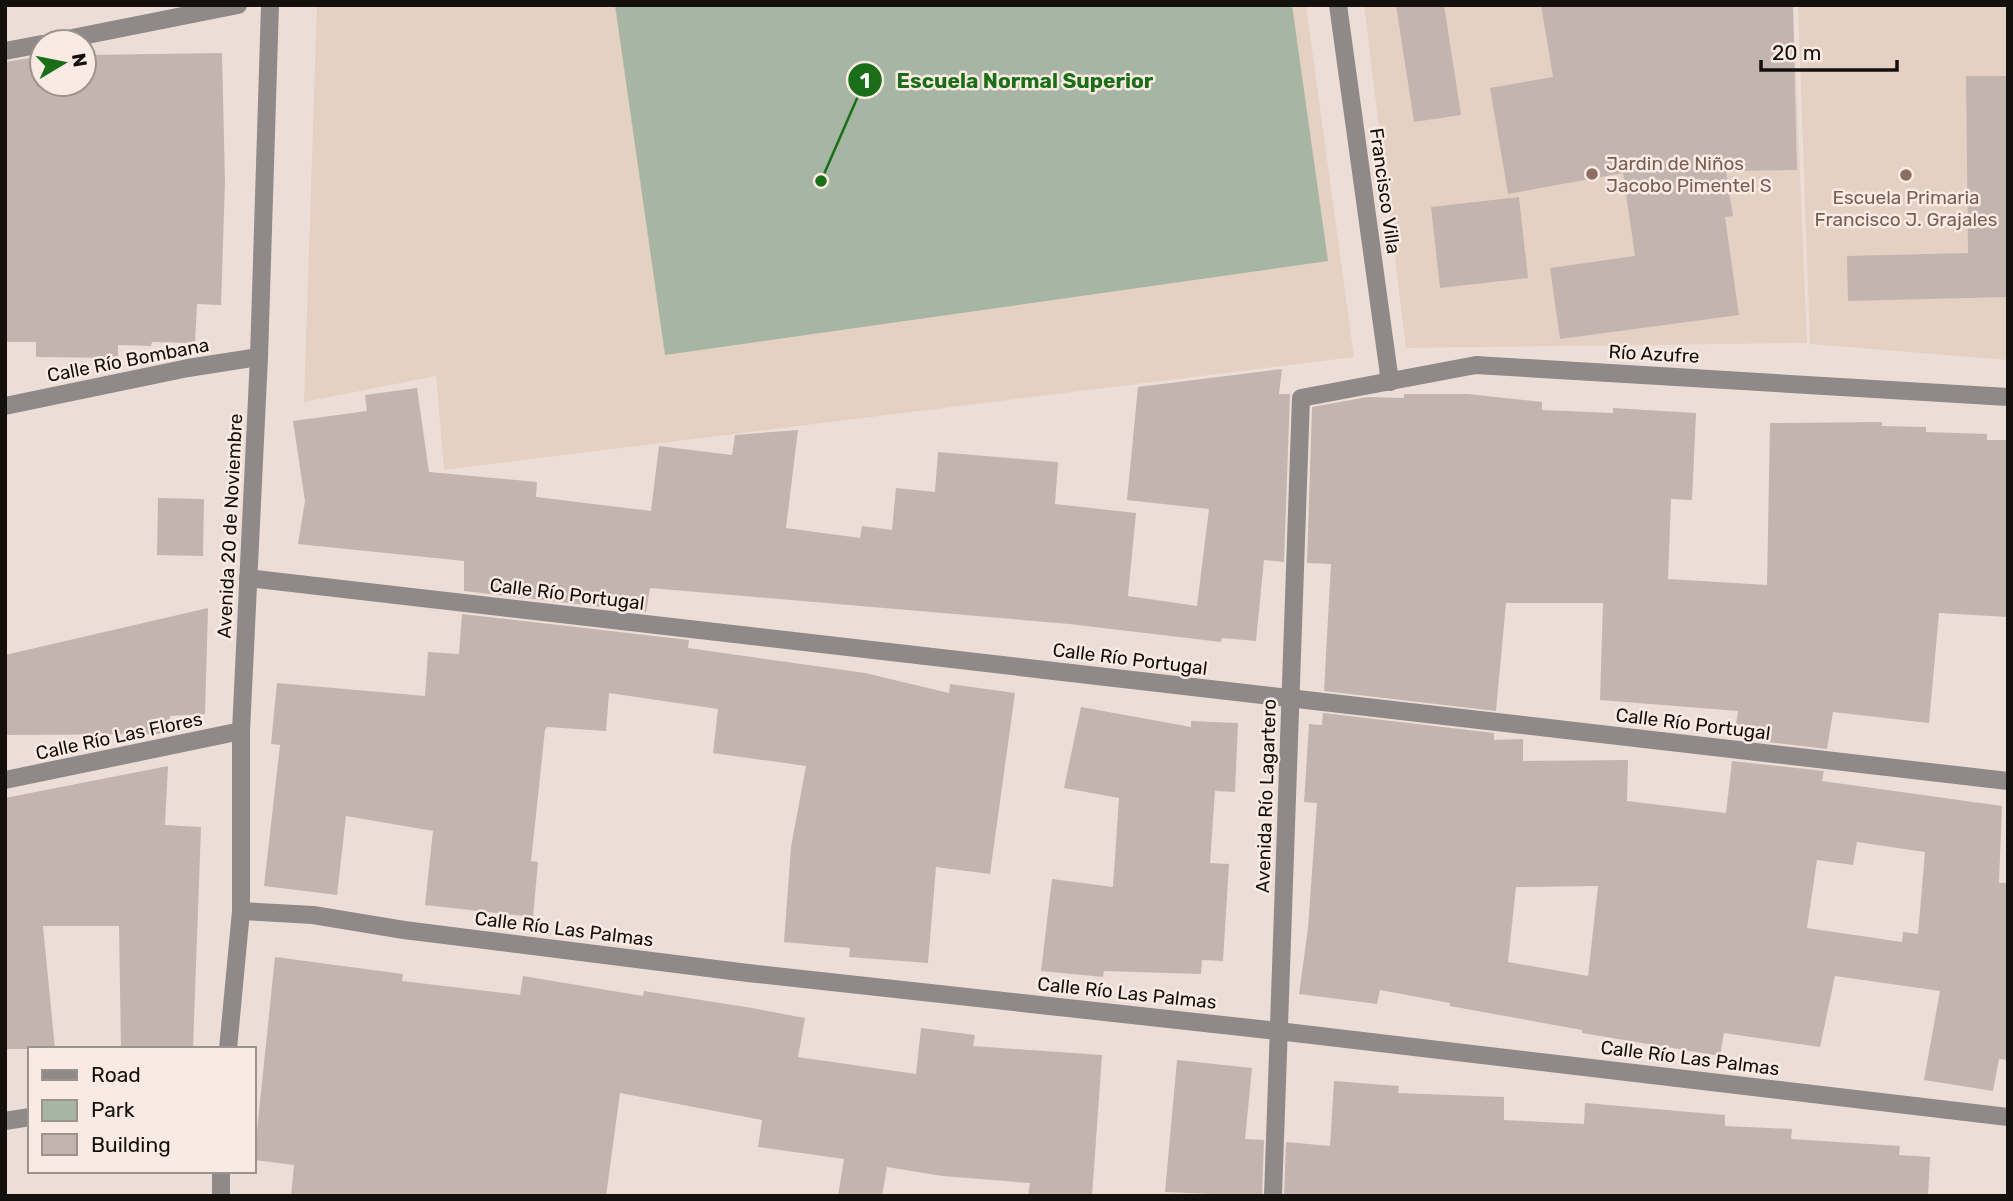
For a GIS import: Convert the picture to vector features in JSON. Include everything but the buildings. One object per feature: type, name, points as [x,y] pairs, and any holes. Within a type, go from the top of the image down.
[{"type":"street","points":[[98,33],[238,5]]},
{"type":"street","name":"Avenida 20 de Noviembre","points":[[228,1047],[241,911],[241,731],[259,357],[270,5]]},
{"type":"street","name":"Francisco Villa","points":[[1338,5],[1390,382]]},
{"type":"street","points":[[5,51],[28,47]]},
{"type":"street","name":"Calle Río Bombana","points":[[5,406],[188,368],[259,357]]},
{"type":"street","name":"Río Azufre","points":[[1301,398],[1476,365],[2008,397]]},
{"type":"street","name":"Avenida Río Lagartero","points":[[1273,1196],[1301,398]]},
{"type":"street","name":"Calle Río Portugal","points":[[248,578],[2008,781]]},
{"type":"street","name":"Calle Río Las Flores","points":[[5,780],[241,731]]},
{"type":"street","name":"Calle Río Las Palmas","points":[[241,911],[313,915],[404,930],[734,971],[1278,1031],[2008,1117]]},
{"type":"street","points":[[5,1121],[28,1117]]},
{"type":"street","points":[[220,1196],[221,1173]]},
{"type":"shaded area","points":[[317,5],[1306,5],[1354,357],[444,470],[436,376],[304,402]]},
{"type":"shaded area","name":"Jardin de Niños Jacobo Pimentel S","points":[[1364,5],[1793,5],[1807,343],[1406,348]]},
{"type":"shaded area","name":"Escuela Primaria Francisco J. Grajales","points":[[1798,5],[2008,5],[2008,360],[1810,344]]},
{"type":"green space","points":[[615,5],[1292,5],[1328,261],[665,355]]},
{"type":"place","name":"Jardin de Niños Jacobo Pimentel S","points":[[1592,174]]},
{"type":"place","name":"Escuela Primaria Francisco J. Grajales","points":[[1906,175]]},
{"type":"place","name":"Escuela Normal Superior","points":[[821,181]]}]
